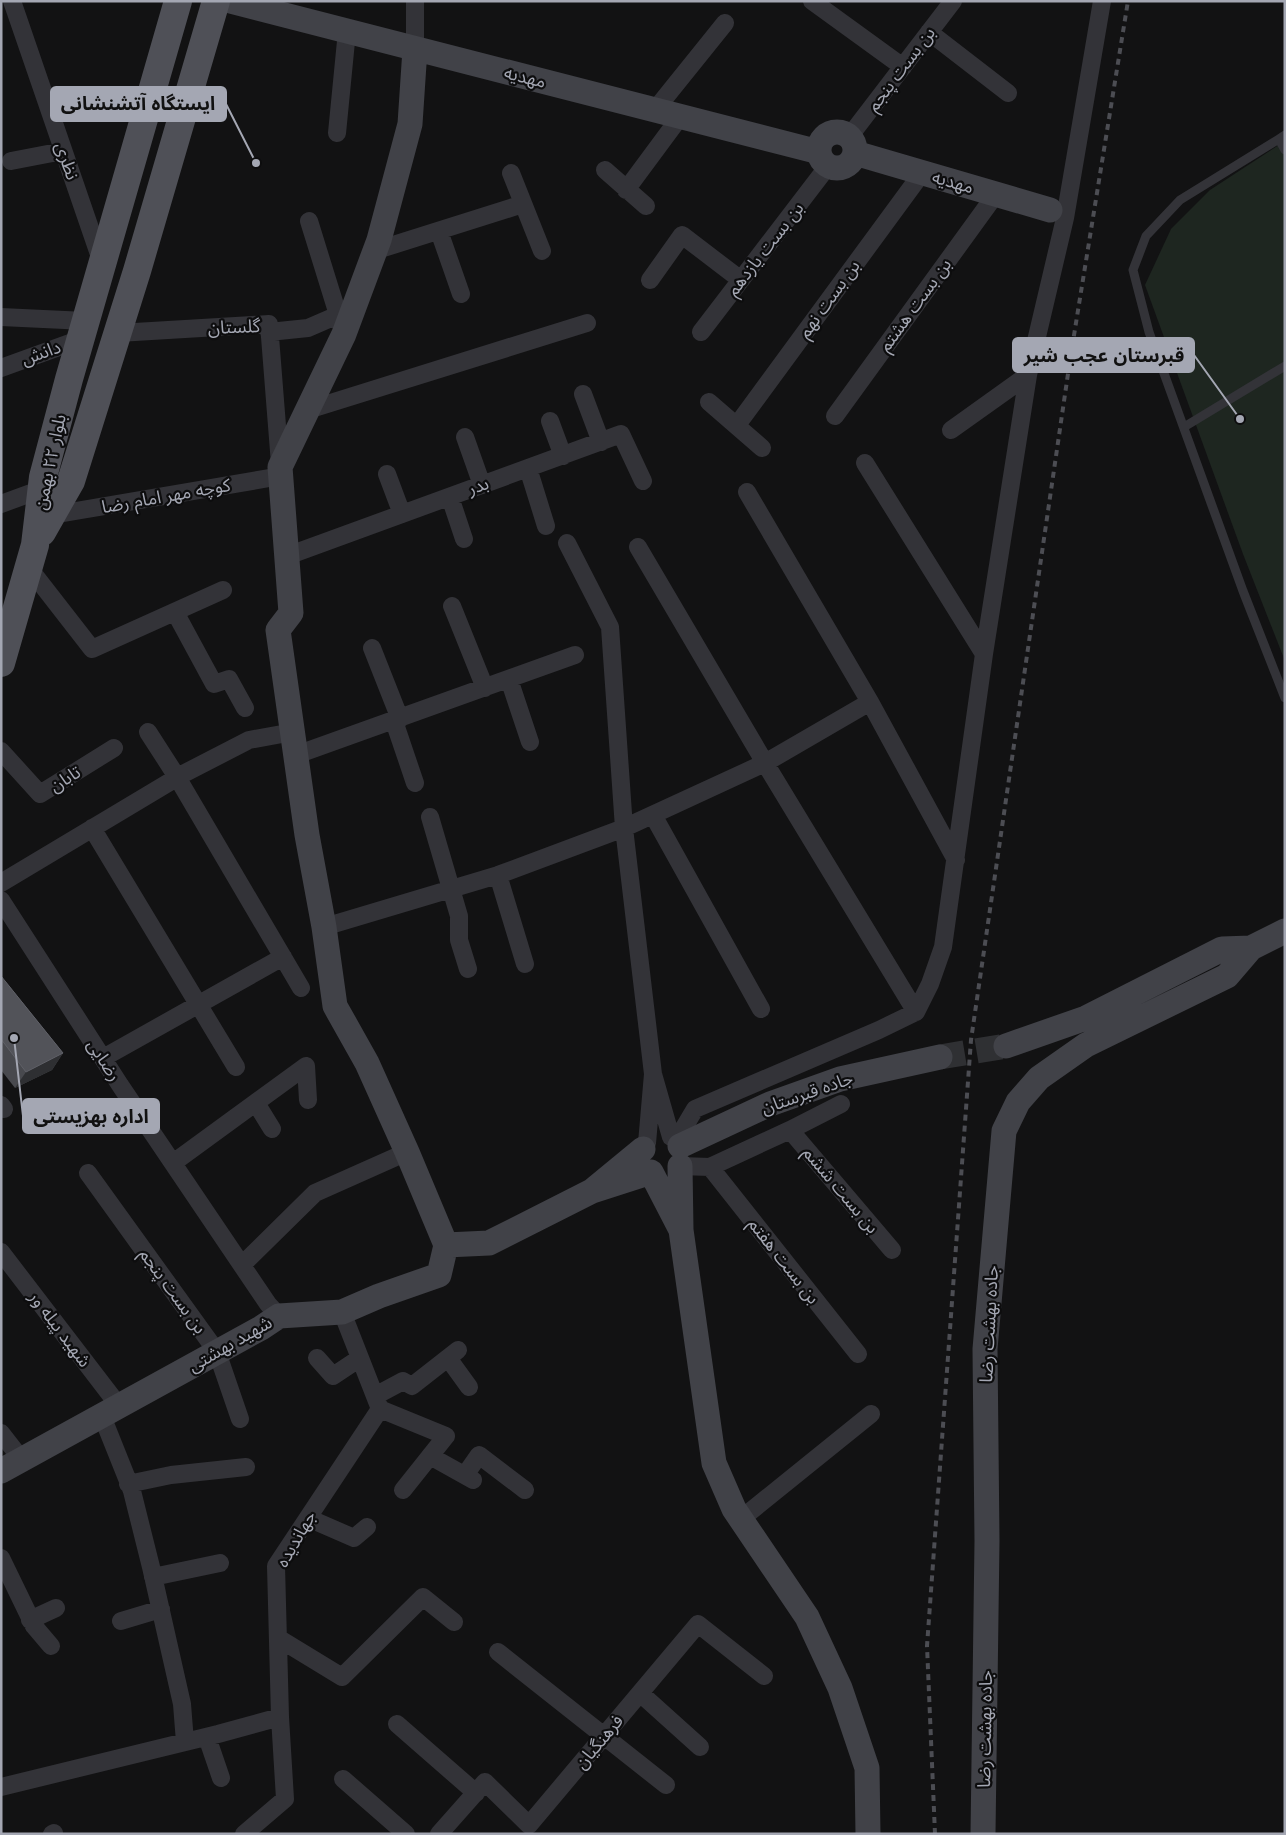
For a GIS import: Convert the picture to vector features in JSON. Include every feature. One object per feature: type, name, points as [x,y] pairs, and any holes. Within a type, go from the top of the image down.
[{"type":"main road","name":"بلوار ۲۲ بهمن","points":[[32,556],[43,477],[83,330],[178,1]]},
{"type":"main road","name":"بلوار ۲۲ بهمن","points":[[32,556],[70,480],[140,262],[216,1]]},
{"type":"main road","points":[[1,663],[32,556]]},
{"type":"street","name":"نظری","points":[[12,1],[102,265]]},
{"type":"street","name":"مهدیه","points":[[230,1],[655,110],[824,159],[822,140],[832,133],[844,133],[852,145],[922,173],[1050,210]]},
{"type":"street","points":[[415,1],[416,49],[410,124],[374,251],[341,324],[308,410],[281,472],[291,612],[278,630],[307,836],[324,927],[335,1006],[367,1063],[446,1246],[490,1243],[592,1191],[650,1172],[663,1176],[676,1171],[677,1148],[695,1110],[880,1030],[916,1012],[930,984],[942,947],[956,860],[984,654],[1028,375],[1065,218],[1102,1]]},
{"type":"street","points":[[812,1],[903,67]]},
{"type":"street","name":"بن بست پنجم","points":[[852,145],[903,67],[953,1]]},
{"type":"street","points":[[655,110],[725,23]]},
{"type":"street","points":[[337,134],[347,31]]},
{"type":"street","points":[[929,32],[1008,93]]},
{"type":"street","points":[[626,190],[680,117]]},
{"type":"street","points":[[11,161],[63,151]]},
{"type":"street","name":"بن بست یازدهم","points":[[701,332],[741,280],[824,159]]},
{"type":"street","points":[[605,170],[646,206]]},
{"type":"street","points":[[512,173],[542,251]]},
{"type":"street","name":"بن بست نهم","points":[[737,425],[922,173]]},
{"type":"street","name":"بن بست هشتم","points":[[835,416],[996,194]]},
{"type":"street","points":[[374,251],[523,204]]},
{"type":"street","points":[[309,221],[341,324]]},
{"type":"street","points":[[440,231],[461,294]]},
{"type":"street","points":[[650,280],[682,235],[741,280]]},
{"type":"street","points":[[1,317],[83,330]]},
{"type":"street","points":[[308,410],[587,323]]},
{"type":"street","name":"گلستان","points":[[118,333],[269,324],[281,472]]},
{"type":"street","points":[[269,332],[341,324]]},
{"type":"street","name":"دانش","points":[[1,368],[83,330]]},
{"type":"street","points":[[951,430],[1028,375]]},
{"type":"street","points":[[584,394],[601,442]]},
{"type":"street","points":[[709,402],[762,448]]},
{"type":"street","points":[[550,421],[562,456]]},
{"type":"street","name":"بدر","points":[[287,556],[621,434],[643,481]]},
{"type":"street","points":[[465,437],[482,485]]},
{"type":"street","points":[[865,463],[984,654]]},
{"type":"street","points":[[528,468],[546,526]]},
{"type":"street","name":"کوچه مهر امام رضا","points":[[52,515],[281,472]]},
{"type":"street","points":[[387,474],[402,514]]},
{"type":"street","points":[[1,504],[42,489]]},
{"type":"street","points":[[747,492],[870,702],[956,860]]},
{"type":"street","points":[[450,497],[464,539]]},
{"type":"street","points":[[567,543],[610,628],[624,828],[653,1074],[677,1148],[682,1230],[714,1463],[734,1509],[807,1617],[840,1688],[866,1768],[868,1834]]},
{"type":"street","points":[[638,547],[916,1012]]},
{"type":"street","points":[[32,556],[92,649],[223,590]]},
{"type":"street","points":[[452,606],[484,688]]},
{"type":"street","points":[[174,612],[214,684],[229,679],[245,708]]},
{"type":"street","points":[[372,648],[397,720],[415,783]]},
{"type":"street","points":[[1,882],[177,777],[249,740],[294,743],[397,720],[576,655]]},
{"type":"street","points":[[510,679],[530,742]]},
{"type":"street","points":[[324,927],[392,905],[498,875],[624,828],[766,763],[870,702]]},
{"type":"street","points":[[148,732],[177,777],[301,988]]},
{"type":"street","name":"تابان","points":[[1,751],[40,794],[114,748]]},
{"type":"street","points":[[653,815],[762,1009]]},
{"type":"street","points":[[430,816],[459,916],[459,940],[468,969]]},
{"type":"street","points":[[92,828],[236,1067]]},
{"type":"street","points":[[498,875],[525,964]]},
{"type":"street","name":"رضایی","points":[[1,900],[173,1163],[268,1304],[279,1316]]},
{"type":"street","points":[[1006,1046],[1086,1018],[1222,949],[1251,948],[1285,931]]},
{"type":"street","name":"جاده بهشت رضا","points":[[983,1834],[987,1541],[985,1349],[1004,1131],[1018,1102],[1040,1078],[1086,1044],[1227,976],[1251,948]]},
{"type":"street","points":[[103,1058],[283,957]]},
{"type":"street","name":"جاده قبرستان","points":[[677,1148],[770,1104],[840,1080],[940,1057]]},
{"type":"street","points":[[173,1163],[306,1066],[308,1100]]},
{"type":"street","points":[[653,1074],[643,1162],[682,1230]]},
{"type":"street","points":[[256,1103],[272,1129]]},
{"type":"street","points":[[592,1191],[658,1136],[710,1167],[841,1104]]},
{"type":"street","name":"بن بست ششم","points":[[790,1130],[892,1250]]},
{"type":"street","points":[[242,1264],[315,1193],[407,1152]]},
{"type":"street","name":"بن بست هفتم","points":[[710,1167],[858,1354]]},
{"type":"street","name":"بن بست پنجم","points":[[88,1173],[217,1352],[240,1419]]},
{"type":"street","name":"شهید بهشتی","points":[[12,1465],[279,1316],[342,1312],[378,1296],[439,1275],[446,1246]]},
{"type":"street","name":"شهید پیله ور","points":[[1,1252],[110,1411],[154,1576],[182,1704],[185,1742]]},
{"type":"street","points":[[342,1312],[377,1402],[446,1436],[403,1490]]},
{"type":"street","points":[[377,1402],[403,1381],[412,1386],[453,1354],[470,1387]]},
{"type":"street","points":[[317,1358],[334,1376],[360,1358]]},
{"type":"street","name":"جهاندیده","points":[[244,1834],[285,1799],[280,1717],[276,1566],[308,1518],[377,1402]]},
{"type":"street","points":[[741,1519],[871,1414]]},
{"type":"street","points":[[1,1433],[12,1465]]},
{"type":"street","points":[[430,1456],[469,1478],[479,1455],[525,1490]]},
{"type":"street","points":[[128,1484],[171,1475],[246,1467]]},
{"type":"street","points":[[308,1518],[354,1538],[367,1526]]},
{"type":"street","points":[[1,1558],[30,1620],[51,1646]]},
{"type":"street","points":[[154,1576],[220,1563]]},
{"type":"street","points":[[278,1638],[342,1677],[423,1597],[454,1622]]},
{"type":"street","points":[[30,1620],[56,1608]]},
{"type":"street","points":[[122,1621],[161,1609]]},
{"type":"street","name":"فرهنگیان","points":[[476,1793],[485,1782],[534,1830],[605,1735],[698,1624],[764,1676]]},
{"type":"street","points":[[498,1652],[666,1785]]},
{"type":"street","points":[[640,1693],[700,1747]]},
{"type":"street","points":[[1,1787],[207,1737],[280,1717]]},
{"type":"street","points":[[397,1724],[476,1793],[438,1834]]},
{"type":"street","points":[[207,1737],[221,1778]]},
{"type":"street","points":[[343,1779],[406,1834]]},
{"type":"lane","points":[[1285,150],[1282,137],[1180,200],[1146,236],[1133,270],[1149,332],[1243,591],[1285,698]]},
{"type":"lane","points":[[1184,427],[1285,366]]},
{"type":"shaded area","points":[[1285,141],[1285,661],[1243,554],[1145,285],[1171,229],[1210,190]]},
{"type":"building","points":[[1,976],[63,1053],[26,1072],[1,1039]]},
{"type":"tunnel","points":[[940,1057],[1006,1046]]},
{"type":"railway","points":[[935,1834],[927,1646],[971,1040],[1070,360],[1128,1]]},
{"type":"place","name":"ایستگاه آتشنشانی","points":[[256,163]]},
{"type":"place","name":"قبرستان عجب شیر","points":[[1240,419]]},
{"type":"place","name":"اداره بهزیستی","points":[[14,1038]]}]
